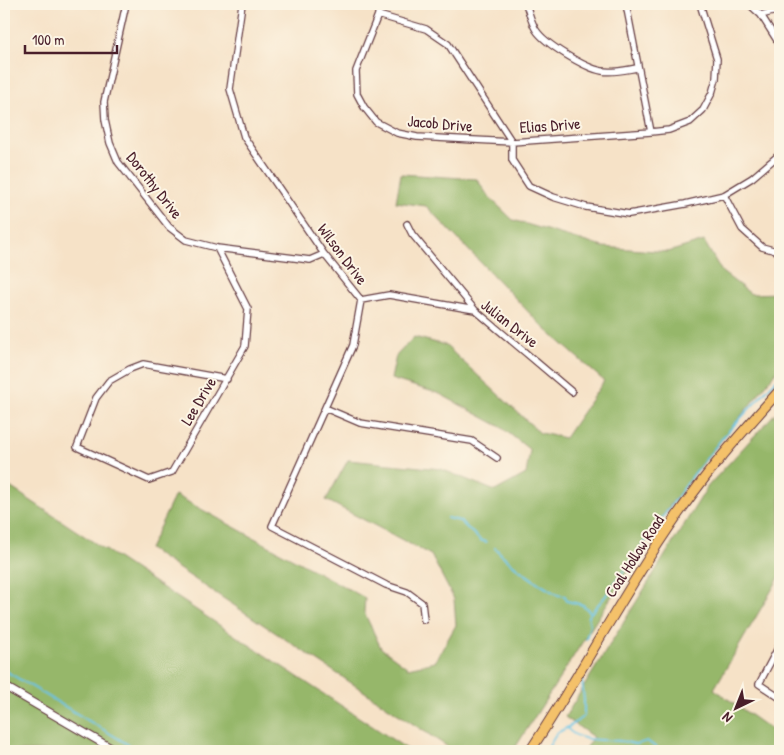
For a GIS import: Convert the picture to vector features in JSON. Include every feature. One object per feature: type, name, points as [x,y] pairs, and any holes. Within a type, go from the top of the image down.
[{"type":"main road","name":"Coal Hollow Road","points":[[530,751],[606,626],[686,504],[729,448],[780,390]]},
{"type":"street","name":"Dorothy Drive","points":[[126,4],[104,102],[105,120],[110,143],[118,162],[169,227],[186,240],[217,248],[310,260],[324,254]]},
{"type":"street","name":"Wilson Drive","points":[[242,4],[230,89],[244,136],[324,254],[361,300],[353,345],[272,526],[386,585],[407,592],[422,603],[424,620]]},
{"type":"street","name":"Jacob Drive","points":[[379,4],[378,15],[356,71],[357,94],[364,107],[376,122],[397,133],[417,137],[512,142]]},
{"type":"street","points":[[526,4],[536,29],[550,44],[568,55],[600,71],[616,72],[637,68]]},
{"type":"street","points":[[626,4],[651,132]]},
{"type":"street","name":"Elias Drive","points":[[700,4],[717,59],[716,79],[712,93],[703,110],[690,122],[669,130],[512,142],[512,160],[529,186],[553,197],[586,207],[629,214],[724,195],[752,178],[780,154]]},
{"type":"street","points":[[749,4],[761,15],[780,45]]},
{"type":"street","points":[[761,15],[780,10]]},
{"type":"street","points":[[378,15],[426,29],[448,44],[512,142]]},
{"type":"street","points":[[724,195],[742,229],[762,247],[780,252]]},
{"type":"street","points":[[407,224],[412,234],[475,310]]},
{"type":"street","name":"Lee Drive","points":[[217,248],[248,309],[245,346],[227,379],[172,472],[150,480],[77,447],[96,398],[109,381],[130,369],[143,364],[227,379]]},
{"type":"street","name":"Julian Drive","points":[[361,300],[389,295],[475,310],[572,392]]},
{"type":"street","points":[[325,408],[360,423],[472,441],[497,458]]},
{"type":"street","points":[[780,644],[759,684],[780,698]]},
{"type":"street","points":[[4,686],[116,751]]},
{"type":"green space","points":[[401,174],[477,179],[488,196],[513,220],[603,247],[668,252],[704,241],[722,272],[751,294],[780,293],[780,367],[670,505],[513,751],[454,751],[149,549],[175,495],[365,598],[364,612],[381,648],[408,668],[435,662],[456,625],[454,599],[431,555],[326,500],[348,460],[441,469],[495,491],[526,474],[530,450],[501,427],[440,394],[391,379],[396,356],[414,337],[445,345],[540,433],[565,438],[604,381],[543,327],[426,206],[396,202]]},
{"type":"green space","points":[[780,408],[780,576],[714,689],[780,736],[780,751],[583,751],[593,737],[565,717],[708,486]]},
{"type":"green space","points":[[4,483],[410,751],[4,751]]},
{"type":"waterway","points":[[657,525],[724,436],[776,380]]},
{"type":"waterway","points":[[447,518],[460,521],[480,540],[486,542]]},
{"type":"waterway","points":[[586,639],[590,625],[588,616],[604,598],[650,535]]},
{"type":"waterway","points":[[495,548],[509,562],[533,579],[558,595],[565,596],[567,601],[583,605],[590,612]]},
{"type":"waterway","points":[[4,670],[139,751]]},
{"type":"waterway","points":[[546,751],[557,733],[584,716],[582,681]]},
{"type":"waterway","points":[[567,728],[572,733],[585,738],[636,744],[647,741],[661,751]]}]
